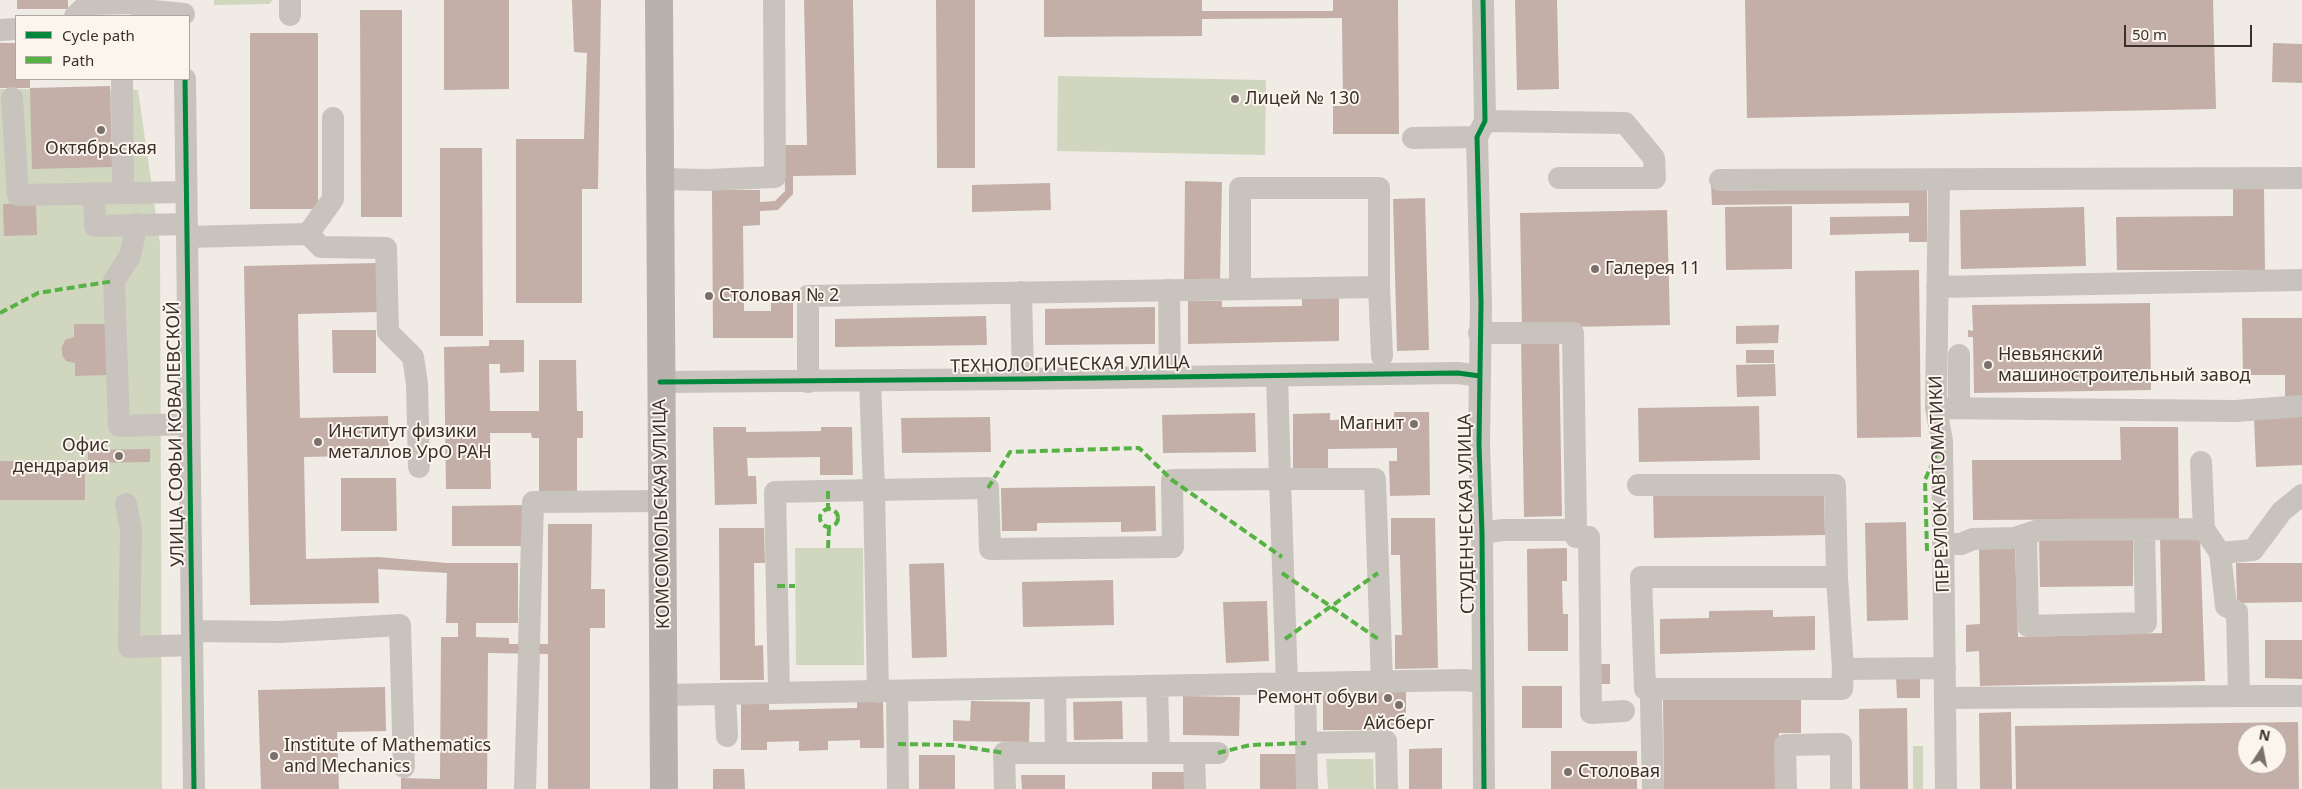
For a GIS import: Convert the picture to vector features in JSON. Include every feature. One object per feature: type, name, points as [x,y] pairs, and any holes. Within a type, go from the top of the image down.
[{"type":"main road","name":"КОМСОМОЛЬСКАЯ УЛИЦА","points":[[658,0],[661,179],[660,382],[664,789]]},
{"type":"street","points":[[661,179],[707,180],[774,177],[774,0]]},
{"type":"street","name":"СТУДЕНЧЕСКАЯ УЛИЦА","points":[[1483,0],[1479,444],[1482,533],[1484,789]]},
{"type":"street","points":[[76,15],[88,4],[134,3],[143,13],[184,10]]},
{"type":"street","points":[[0,30],[15,29]]},
{"type":"street","points":[[122,80],[123,192]]},
{"type":"street","name":"УЛИЦА СОФЬИ КОВАЛЕВСКОЙ","points":[[185,80],[194,789]]},
{"type":"street","points":[[12,98],[18,195],[186,192]]},
{"type":"street","points":[[308,234],[332,199],[333,118]]},
{"type":"street","points":[[1413,138],[1481,129],[1625,122],[1654,158],[1654,178],[1558,178]]},
{"type":"street","points":[[1720,180],[2302,178]]},
{"type":"street","name":"ПЕРЕУЛОК АВТОМАТИКИ","points":[[1939,180],[1936,408],[1942,441],[1946,789]]},
{"type":"street","points":[[1240,289],[1240,188],[1378,188],[1382,356]]},
{"type":"street","points":[[94,193],[95,226],[137,224],[187,231],[308,234],[321,247],[386,248],[388,332],[413,357],[417,384],[419,466]]},
{"type":"street","points":[[137,224],[130,256],[114,282],[119,426],[189,424]]},
{"type":"street","points":[[1937,287],[2302,280]]},
{"type":"street","points":[[808,382],[808,296],[1379,287]]},
{"type":"street","points":[[1169,290],[1170,377]]},
{"type":"street","points":[[1021,292],[1023,379]]},
{"type":"street","points":[[1480,332],[1573,333],[1576,537],[1589,537],[1592,713],[1624,711]]},
{"type":"street","points":[[1959,355],[1959,408]]},
{"type":"street","name":"ТЕХНОЛОГИЧЕСКАЯ УЛИЦА","points":[[660,382],[808,382],[1458,373],[1480,376]]},
{"type":"street","points":[[1278,376],[1280,479],[1296,684],[1306,743],[1307,789]]},
{"type":"street","points":[[870,380],[874,490],[888,691],[898,789]]},
{"type":"street","points":[[1936,408],[2236,410],[2302,406]]},
{"type":"street","points":[[2201,462],[2204,529],[2220,553],[2226,606],[2237,612],[2239,696]]},
{"type":"street","points":[[779,694],[775,492],[988,488],[990,549],[1173,547],[1172,480],[1375,479],[1382,682]]},
{"type":"street","points":[[1638,485],[1835,485],[1837,577],[1843,668],[1842,689],[1645,689],[1640,577],[1837,577]]},
{"type":"street","points":[[2220,553],[2253,550],[2282,511],[2302,494]]},
{"type":"street","points":[[525,789],[533,502],[662,501]]},
{"type":"street","points":[[126,504],[131,529],[130,647],[192,638],[400,625],[404,767]]},
{"type":"street","points":[[1944,544],[1961,544],[1973,539],[2026,536],[2039,530],[2144,531],[2204,529]]},
{"type":"street","points":[[1482,533],[1503,530],[1576,530]]},
{"type":"street","points":[[2026,536],[2028,626],[2146,623],[2144,531]]},
{"type":"street","points":[[1843,668],[1945,668]]},
{"type":"street","points":[[664,694],[725,695],[1382,682],[1482,682]]},
{"type":"street","points":[[1157,686],[1159,753]]},
{"type":"street","points":[[1054,688],[1056,753]]},
{"type":"street","points":[[725,695],[727,736]]},
{"type":"street","points":[[1945,698],[2302,696]]},
{"type":"street","points":[[1652,701],[1653,789]]},
{"type":"street","points":[[1306,743],[1386,741],[1387,789]]},
{"type":"street","points":[[1786,789],[1786,745],[1841,744],[1841,789]]},
{"type":"street","points":[[1005,789],[1004,753],[1218,753]]},
{"type":"street","points":[[1194,753],[1195,789]]},
{"type":"green space","points":[[214,0],[273,0],[269,4],[214,5]]},
{"type":"green space","points":[[1058,76],[1266,80],[1265,155],[1057,151]]},
{"type":"green space","points":[[0,89],[138,90],[160,243],[162,789],[0,789]]},
{"type":"green space","points":[[795,548],[863,548],[864,665],[796,665]]},
{"type":"green space","points":[[1913,746],[1923,746],[1923,789],[1913,789]]},
{"type":"green space","points":[[1326,759],[1373,759],[1374,789],[1328,789]]},
{"type":"building","points":[[17,0],[68,0],[68,9],[17,9]]},
{"type":"building","points":[[444,0],[509,0],[509,89],[444,90]]},
{"type":"building","points":[[572,0],[601,0],[598,189],[582,189],[582,303],[516,303],[516,139],[584,139],[587,53],[574,52]]},
{"type":"building","points":[[804,0],[853,0],[856,175],[793,176],[793,194],[778,210],[760,211],[760,225],[743,226],[744,311],[771,311],[771,302],[793,301],[793,338],[713,338],[712,190],[760,190],[760,202],[775,201],[785,191],[784,145],[807,145]]},
{"type":"building","points":[[936,0],[975,0],[975,168],[937,168]]},
{"type":"building","points":[[1044,0],[1202,0],[1202,11],[1333,11],[1333,0],[1398,0],[1399,134],[1333,134],[1333,106],[1343,106],[1342,18],[1202,19],[1202,36],[1044,37]]},
{"type":"building","points":[[1515,0],[1557,0],[1559,89],[1517,90]]},
{"type":"building","points":[[1745,0],[2213,0],[2216,109],[1747,118]]},
{"type":"building","points":[[360,10],[402,10],[402,217],[361,217]]},
{"type":"building","points":[[250,33],[318,33],[318,209],[250,209]]},
{"type":"building","points":[[0,43],[15,43],[15,80],[30,80],[30,88],[0,88]]},
{"type":"building","points":[[2273,43],[2302,44],[2302,83],[2272,82]]},
{"type":"building","points":[[110,86],[112,167],[32,169],[30,88]]},
{"type":"building","points":[[440,148],[482,148],[483,336],[440,336]]},
{"type":"building","points":[[1185,181],[1222,182],[1220,281],[1184,281]]},
{"type":"building","points":[[1050,183],[1051,210],[972,212],[972,185]]},
{"type":"building","points":[[1927,183],[1927,242],[1909,242],[1909,233],[1830,235],[1830,217],[1909,216],[1909,203],[1712,205],[1711,184]]},
{"type":"building","points":[[2233,188],[2264,189],[2265,270],[2117,270],[2116,217],[2233,216]]},
{"type":"building","points":[[1425,198],[1429,350],[1397,351],[1393,199]]},
{"type":"building","points":[[36,203],[37,235],[4,236],[3,204]]},
{"type":"building","points":[[1792,206],[1792,269],[1726,270],[1725,207]]},
{"type":"building","points":[[2084,207],[2086,266],[1961,269],[1960,210]]},
{"type":"building","name":"Галерея 11","points":[[1667,210],[1670,325],[1522,328],[1520,213]]},
{"type":"building","name":"Институт физики металлов УрО РАН","points":[[377,263],[378,312],[298,314],[300,418],[388,416],[389,455],[304,457],[306,559],[378,557],[447,563],[518,563],[518,623],[476,623],[476,637],[509,638],[509,644],[548,644],[548,524],[592,524],[591,589],[605,589],[605,628],[590,628],[590,789],[548,789],[548,654],[488,653],[487,789],[401,789],[401,778],[440,779],[441,637],[458,637],[458,623],[446,623],[447,573],[378,569],[379,603],[250,605],[244,266]]},
{"type":"building","points":[[1919,270],[1921,437],[1857,438],[1855,271]]},
{"type":"building","points":[[1302,297],[1339,297],[1339,341],[1188,344],[1188,301],[1222,301],[1222,307],[1302,306]]},
{"type":"building","points":[[2150,303],[2151,390],[1974,393],[1973,337],[1968,337],[1968,330],[1973,331],[1972,305]]},
{"type":"building","points":[[1155,307],[1155,344],[1045,345],[1045,309]]},
{"type":"building","points":[[986,316],[987,345],[835,347],[835,319]]},
{"type":"building","points":[[2242,318],[2302,318],[2302,399],[2285,399],[2285,375],[2243,375]]},
{"type":"building","points":[[74,324],[107,324],[108,375],[75,376],[75,363],[66,361],[62,355],[62,347],[65,340],[74,337]]},
{"type":"building","points":[[1779,325],[1778,343],[1736,344],[1736,326]]},
{"type":"building","points":[[332,330],[376,330],[376,373],[333,373]]},
{"type":"building","points":[[1559,338],[1562,516],[1524,517],[1521,339]]},
{"type":"building","points":[[489,340],[524,340],[524,372],[500,373],[500,364],[489,364],[490,411],[539,411],[539,360],[576,360],[577,411],[583,411],[583,438],[577,438],[577,492],[539,492],[539,438],[532,438],[531,433],[490,433],[491,489],[446,489],[444,347],[489,346]]},
{"type":"building","points":[[1746,350],[1774,350],[1774,363],[1746,363]]},
{"type":"building","points":[[1775,364],[1776,396],[1737,397],[1736,365]]},
{"type":"building","points":[[1759,406],[1760,460],[1639,462],[1638,408]]},
{"type":"building","points":[[1394,412],[1429,412],[1430,495],[1390,496],[1389,461],[1397,461],[1397,448],[1328,449],[1328,469],[1293,470],[1293,414],[1330,413],[1330,420],[1394,418]]},
{"type":"building","points":[[1255,413],[1256,452],[1163,453],[1162,415]]},
{"type":"building","points":[[2302,415],[2302,465],[2256,467],[2254,418]]},
{"type":"building","points":[[990,417],[991,452],[902,453],[901,418]]},
{"type":"building","points":[[713,427],[746,427],[746,432],[821,431],[821,427],[852,427],[853,475],[820,475],[820,457],[747,458],[748,476],[756,476],[757,504],[715,505]]},
{"type":"building","points":[[2120,427],[2178,427],[2179,519],[1973,520],[1972,460],[2121,460]]},
{"type":"building","name":"Офис дендрария","points":[[150,449],[150,462],[88,463],[88,450]]},
{"type":"building","points":[[0,461],[85,461],[85,500],[0,500]]},
{"type":"building","points":[[341,478],[396,478],[397,531],[341,531]]},
{"type":"building","points":[[1155,486],[1156,531],[1121,532],[1121,522],[1037,523],[1037,531],[1002,531],[1001,488]]},
{"type":"building","points":[[1824,492],[1825,535],[1654,538],[1653,494]]},
{"type":"building","points":[[526,505],[527,546],[452,546],[452,506]]},
{"type":"building","points":[[1391,518],[1435,518],[1438,668],[1395,669],[1395,635],[1402,635],[1400,555],[1391,555]]},
{"type":"building","points":[[1906,522],[1908,620],[1867,621],[1865,523]]},
{"type":"building","points":[[719,528],[764,528],[765,563],[754,563],[755,646],[763,645],[764,680],[720,680]]},
{"type":"building","points":[[2160,536],[2200,536],[2205,681],[1980,686],[1979,651],[1966,652],[1966,625],[1980,624],[1979,546],[2015,547],[2018,637],[2162,633]]},
{"type":"building","points":[[2039,537],[2133,538],[2133,586],[2040,587]]},
{"type":"building","points":[[1567,548],[1567,581],[1562,581],[1563,614],[1568,614],[1568,651],[1528,651],[1527,549]]},
{"type":"building","points":[[944,563],[947,657],[912,658],[909,564]]},
{"type":"building","points":[[2236,563],[2302,563],[2302,602],[2237,603]]},
{"type":"building","points":[[1113,580],[1114,625],[1023,627],[1022,582]]},
{"type":"building","points":[[1267,601],[1269,661],[1226,663],[1223,602]]},
{"type":"building","points":[[1773,610],[1773,617],[1815,616],[1815,650],[1660,654],[1660,619],[1709,618],[1709,611]]},
{"type":"building","points":[[2265,640],[2302,640],[2302,679],[2265,678]]},
{"type":"building","points":[[1596,664],[1610,664],[1610,684],[1596,684]]},
{"type":"building","points":[[1896,677],[1920,677],[1920,698],[1897,698]]},
{"type":"building","points":[[1522,686],[1562,686],[1562,728],[1522,728]]},
{"type":"building","name":"Institute of Mathematics and Mechanics","points":[[385,687],[386,731],[337,732],[339,789],[261,789],[258,690]]},
{"type":"building","points":[[1323,692],[1406,692],[1406,730],[1323,730]]},
{"type":"building","points":[[1801,694],[1801,733],[1779,733],[1779,789],[1664,789],[1663,697]]},
{"type":"building","points":[[1183,696],[1240,697],[1239,736],[1183,735]]},
{"type":"building","points":[[883,701],[884,748],[860,748],[860,740],[828,741],[828,750],[799,751],[799,741],[767,742],[767,750],[741,750],[741,703],[769,702],[769,710],[857,708],[857,702]]},
{"type":"building","points":[[971,701],[1030,702],[1029,742],[953,741],[953,720],[970,721]]},
{"type":"building","points":[[1122,701],[1123,739],[1074,740],[1073,702]]},
{"type":"building","points":[[1907,708],[1908,789],[1860,789],[1859,709]]},
{"type":"building","points":[[2011,712],[2012,789],[1980,789],[1979,713]]},
{"type":"building","points":[[2298,722],[2299,789],[2016,789],[2015,726]]},
{"type":"building","points":[[1442,748],[1442,789],[1409,789],[1409,749]]},
{"type":"building","points":[[1551,751],[1637,751],[1637,789],[1551,789]]},
{"type":"building","points":[[1260,754],[1296,754],[1296,789],[1260,789]]},
{"type":"building","points":[[919,755],[955,755],[955,789],[919,789]]},
{"type":"building","points":[[713,769],[744,769],[745,789],[713,789]]},
{"type":"building","points":[[1152,772],[1188,772],[1188,789],[1152,789]]},
{"type":"building","points":[[1021,775],[1065,775],[1065,789],[1022,789]]},
{"type":"marked path","points":[[0,313],[38,293],[114,281]]},
{"type":"marked path","points":[[1927,551],[1925,480],[1942,441]]},
{"type":"marked path","points":[[988,488],[1010,452],[1139,448],[1172,480],[1282,557]]},
{"type":"marked path","points":[[828,491],[828,509]]},
{"type":"marked path","points":[[829,509],[835,512],[838,518],[835,524],[829,527],[823,524],[820,518],[823,512],[829,509]]},
{"type":"marked path","points":[[828,548],[829,528]]},
{"type":"marked path","points":[[1282,573],[1381,641]]},
{"type":"marked path","points":[[1285,639],[1378,573]]},
{"type":"marked path","points":[[777,586],[795,586]]},
{"type":"marked path","points":[[1218,753],[1250,745],[1306,743]]},
{"type":"marked path","points":[[898,744],[954,745],[1004,753]]},
{"type":"cycle path","points":[[1483,0],[1485,121],[1477,137],[1481,303],[1479,444],[1482,533],[1484,789]]},
{"type":"cycle path","points":[[185,80],[194,789]]},
{"type":"cycle path","points":[[660,382],[1458,373],[1480,376]]},
{"type":"place","name":"Лицей № 130","points":[[1235,99]]},
{"type":"place","name":"Октябрьская","points":[[101,130]]},
{"type":"place","name":"Галерея 11","points":[[1595,269]]},
{"type":"place","name":"Столовая № 2","points":[[709,296]]},
{"type":"place","name":"Невьянский машиностроительный завод","points":[[1988,365]]},
{"type":"place","name":"Магнит","points":[[1414,424]]},
{"type":"place","name":"Институт физики металлов УрО РАН","points":[[318,442]]},
{"type":"place","name":"Офис дендрария","points":[[119,456]]},
{"type":"place","name":"Ремонт обуви","points":[[1388,698]]},
{"type":"place","name":"Айсберг","points":[[1399,705]]},
{"type":"place","name":"Institute of Mathematics and Mechanics","points":[[274,756]]},
{"type":"place","name":"Столовая","points":[[1568,772]]}]
